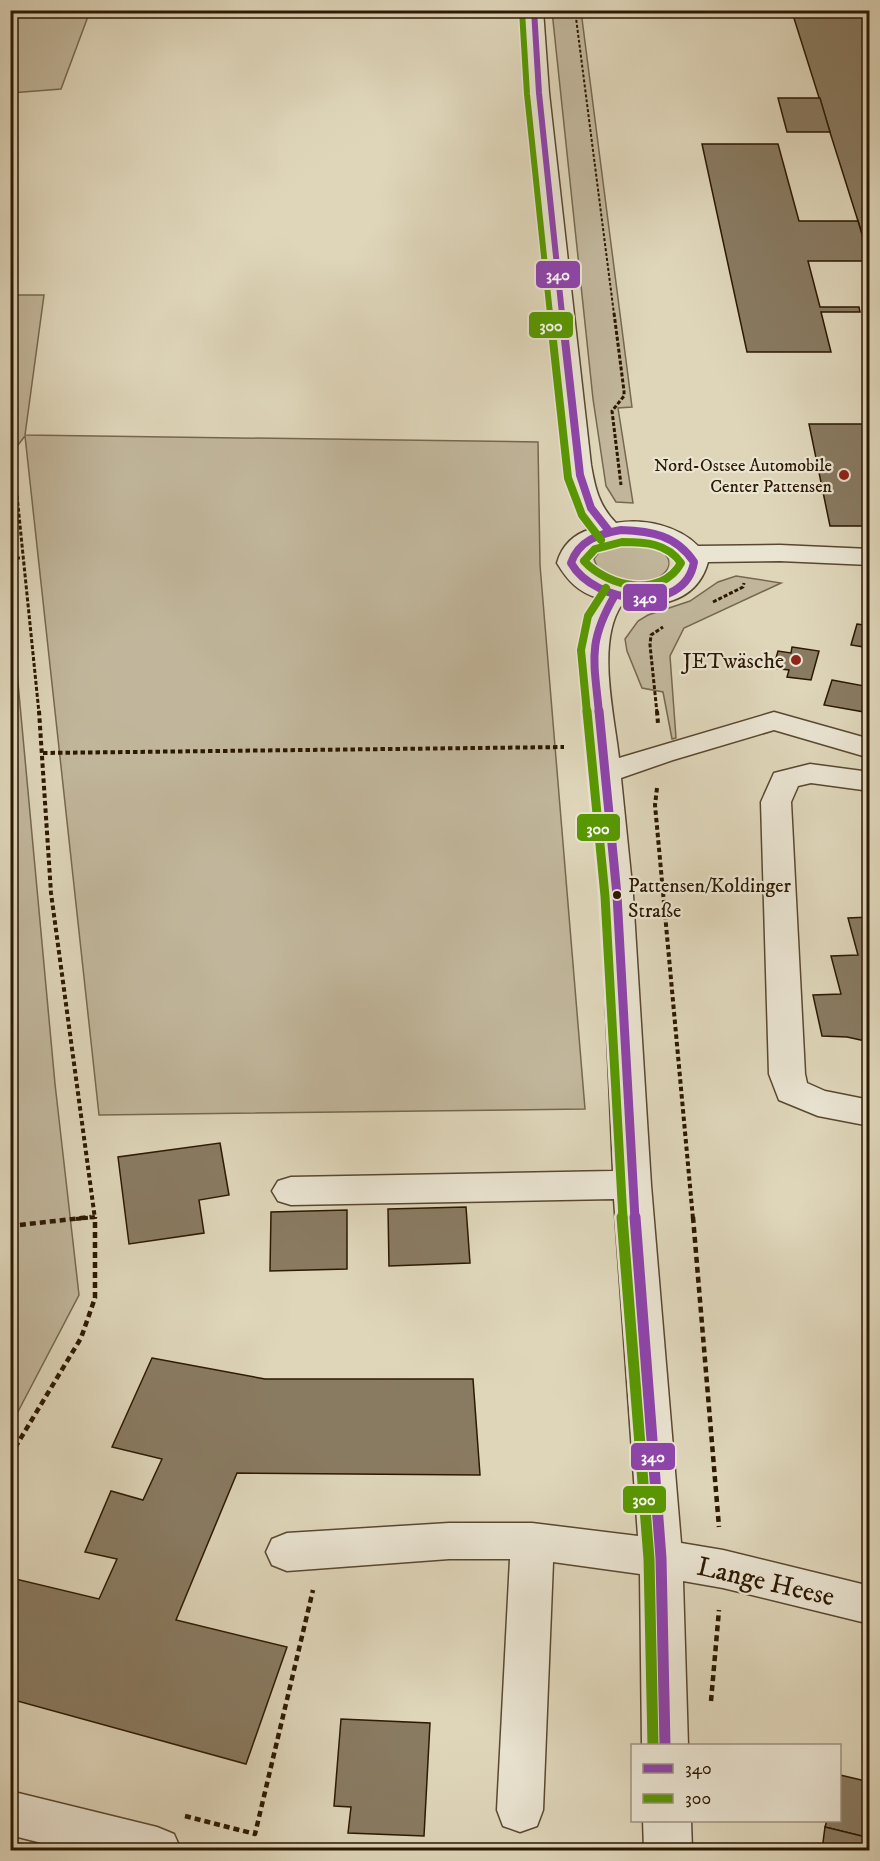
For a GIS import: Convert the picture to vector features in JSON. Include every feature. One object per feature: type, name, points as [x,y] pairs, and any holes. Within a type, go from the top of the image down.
[{"type":"street","points":[[534,10],[539,93],[579,474],[582,491],[591,515],[609,531]]},
{"type":"street","points":[[634,530],[658,533],[679,542],[692,555],[695,569],[692,576],[677,588],[655,596],[615,595],[584,582],[573,570],[571,563],[572,556],[581,543],[609,531],[634,530]]},
{"type":"street","points":[[692,555],[743,552],[870,557]]},
{"type":"street","points":[[615,595],[596,625],[593,650],[617,895],[632,1185],[661,1558],[666,1744]]},
{"type":"street","points":[[605,773],[662,753],[774,722],[870,749]]},
{"type":"street","points":[[870,782],[810,773],[785,780],[776,802],[787,1074],[792,1091],[818,1103],[870,1113]]},
{"type":"street","points":[[291,1191],[632,1185]]},
{"type":"street","name":"Lange Heese","points":[[305,1550],[449,1541],[532,1541],[661,1558],[723,1569],[870,1605]]},
{"type":"street","points":[[520,1810],[532,1541]]},
{"type":"street","points":[[10,1813],[167,1832]]},
{"type":"street","points":[[667,1822],[668,1851]]},
{"type":"path","points":[[575,10],[624,392],[624,396],[612,411],[621,492]]},
{"type":"path","points":[[10,1455],[81,1338],[95,1298],[95,1216],[51,892],[43,753],[14,466]]},
{"type":"path","points":[[703,607],[743,587],[747,574],[743,552]]},
{"type":"path","points":[[10,558],[23,558]]},
{"type":"path","points":[[674,622],[651,635],[650,645],[662,753],[655,805],[700,1290],[723,1569],[710,1710]]},
{"type":"path","points":[[43,753],[564,747]]},
{"type":"path","points":[[10,1227],[95,1216]]},
{"type":"path","points":[[167,1832],[255,1834],[305,1550]]},
{"type":"shaded area","points":[[11,10],[90,11],[61,89],[11,93]]},
{"type":"shaded area","points":[[552,11],[581,11],[632,407],[618,408],[633,503],[616,502],[606,486],[593,399]]},
{"type":"shaded area","points":[[11,295],[44,295],[25,435],[538,442],[540,565],[585,1109],[99,1115],[25,436],[11,454]]},
{"type":"shaded area","points":[[627,542],[652,546],[665,554],[669,564],[664,573],[653,581],[638,584],[619,582],[599,572],[594,559],[597,555],[608,546]]},
{"type":"shaded area","points":[[736,576],[781,583],[684,628],[670,656],[676,738],[672,739],[663,692],[642,688],[627,651],[625,639],[638,621],[648,615],[690,601],[718,582]]},
{"type":"shaded area","points":[[11,607],[55,1084],[79,1295],[11,1425]]},
{"type":"building","points":[[870,11],[870,259],[792,12]]},
{"type":"building","points":[[778,98],[820,98],[830,132],[787,132]]},
{"type":"building","points":[[702,144],[778,144],[799,221],[858,221],[870,261],[808,261],[820,307],[859,307],[860,312],[821,312],[831,352],[747,352]]},
{"type":"building","name":"Nord-Ostsee Automobile Center Pattensen","points":[[809,424],[870,424],[870,526],[830,526]]},
{"type":"building","points":[[857,624],[870,626],[870,648],[851,645]]},
{"type":"building","name":"JETwäsche","points":[[792,647],[819,651],[811,680],[787,677],[789,670],[773,668],[778,651],[791,653]]},
{"type":"building","points":[[832,680],[870,687],[870,713],[824,705]]},
{"type":"building","points":[[870,917],[870,1042],[847,1037],[822,1036],[813,995],[841,994],[831,956],[858,955],[848,918]]},
{"type":"building","points":[[220,1143],[229,1195],[199,1200],[204,1233],[129,1244],[118,1157]]},
{"type":"building","points":[[466,1207],[470,1263],[389,1266],[388,1209]]},
{"type":"building","points":[[347,1210],[347,1269],[270,1271],[271,1212]]},
{"type":"building","points":[[152,1358],[265,1379],[473,1379],[480,1475],[237,1473],[176,1620],[287,1647],[246,1764],[10,1699],[10,1591],[16,1579],[99,1599],[117,1559],[85,1552],[111,1491],[143,1500],[162,1459],[112,1447]]},
{"type":"building","points":[[341,1719],[430,1723],[424,1836],[348,1833],[351,1807],[334,1806]]},
{"type":"building","points":[[841,1775],[870,1782],[870,1838],[825,1827],[826,1822],[841,1822]]},
{"type":"building","points":[[825,1827],[870,1838],[870,1850],[822,1850]]},
{"type":"building","points":[[10,1841],[47,1850],[10,1850]]},
{"type":"transit line","name":"340","points":[[534,10],[539,93],[578,465],[588,501],[596,516],[609,531]]},
{"type":"transit line","name":"300","points":[[522,11],[527,94],[566,467],[570,488],[577,506],[587,524],[601,540]]},
{"type":"transit line","name":"340","points":[[621,530],[663,535],[680,545],[694,562],[689,577],[678,588],[651,597],[620,596],[592,586],[580,577],[571,563],[574,555],[578,548],[590,539],[621,530]]},
{"type":"transit line","name":"300","points":[[622,542],[655,545],[670,551],[681,563],[675,574],[664,582],[635,585],[619,583],[605,577],[592,570],[584,561],[595,549],[622,542]]},
{"type":"transit line","name":"300","points":[[606,588],[588,616],[581,650],[605,896],[620,1186],[649,1559],[653,1744]]},
{"type":"transit line","name":"340","points":[[615,595],[600,621],[593,650],[617,895],[632,1185],[661,1558],[665,1744]]},
{"type":"place","name":"Nord-Ostsee Automobile Center Pattensen","points":[[844,475]]},
{"type":"place","name":"JETwäsche","points":[[796,660]]},
{"type":"place","name":"Pattensen/Koldinger Straße","points":[[617,895]]}]
